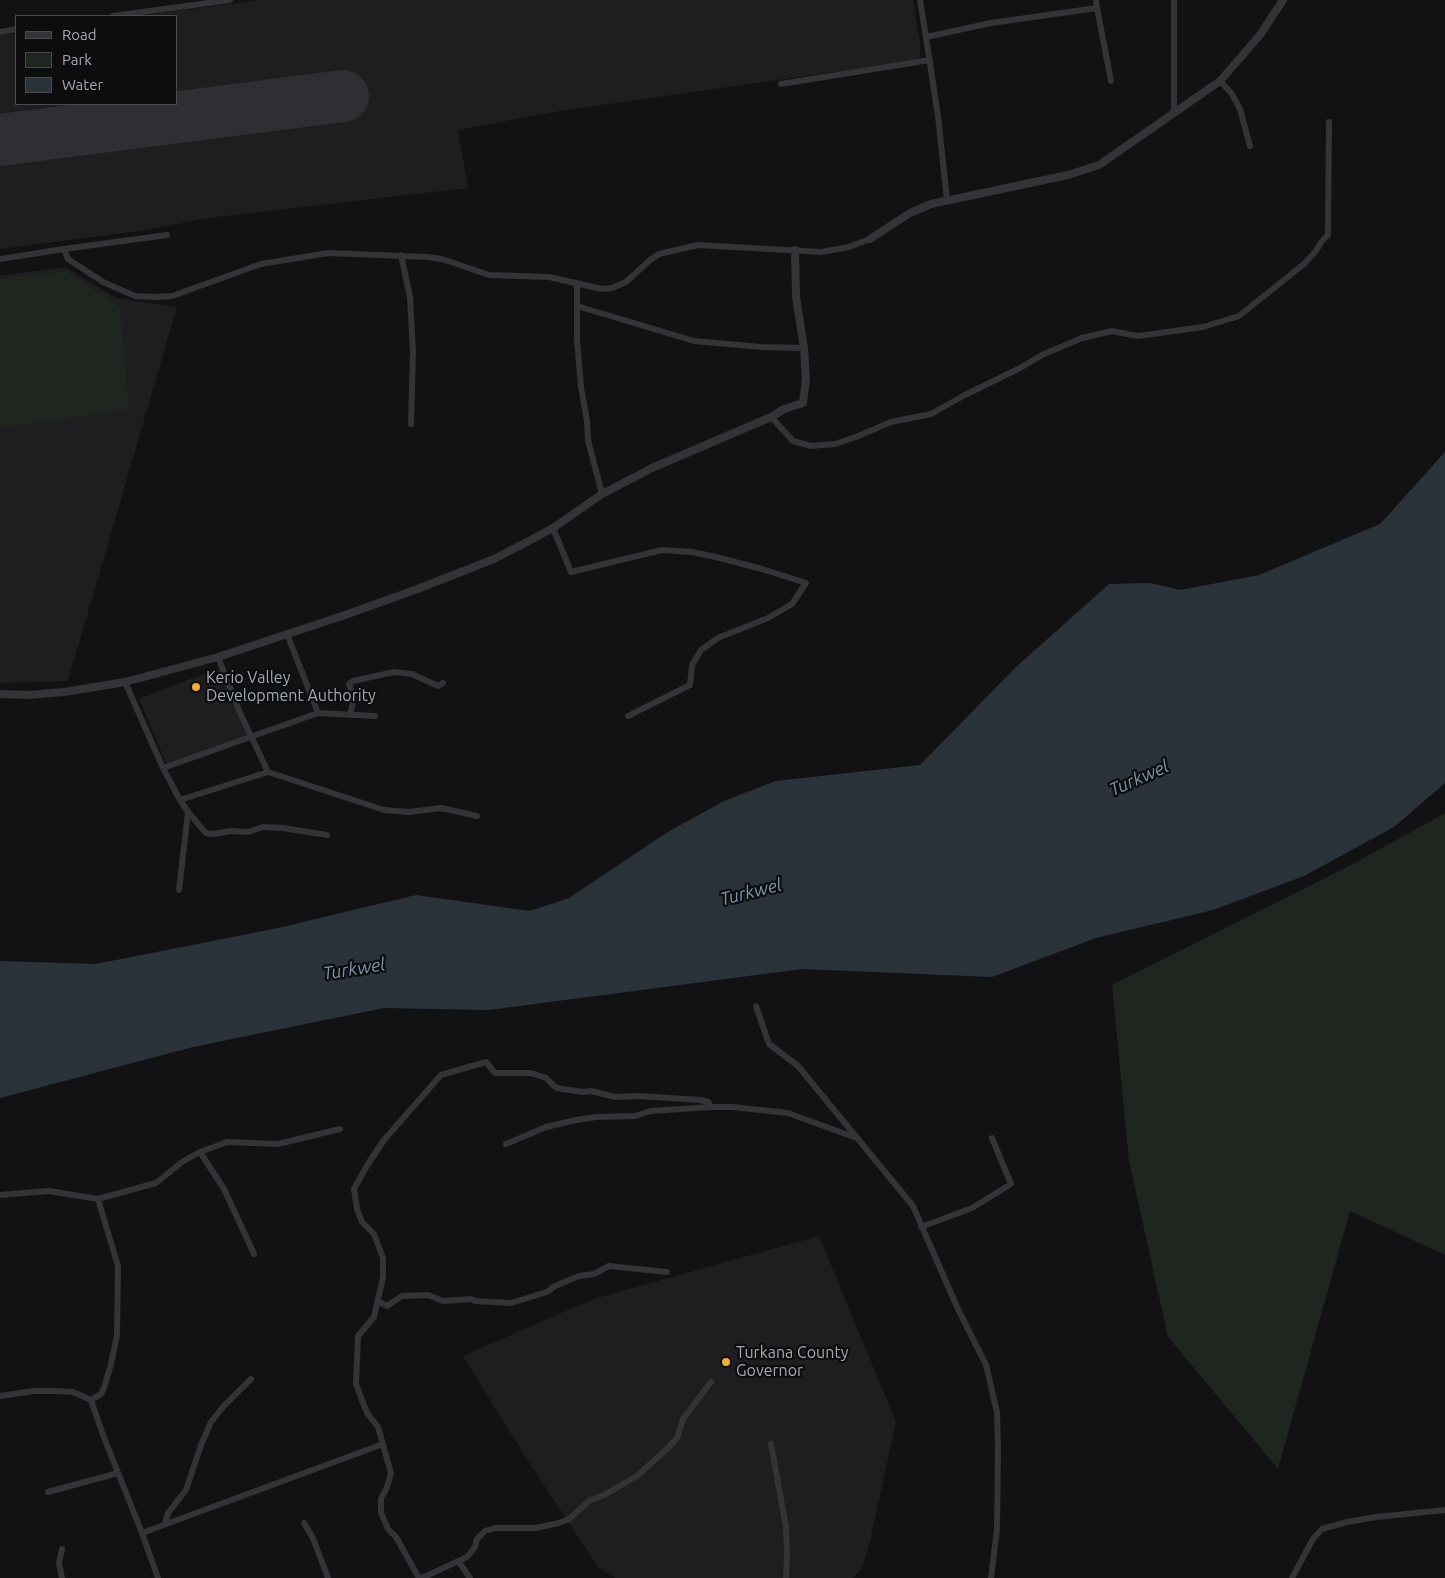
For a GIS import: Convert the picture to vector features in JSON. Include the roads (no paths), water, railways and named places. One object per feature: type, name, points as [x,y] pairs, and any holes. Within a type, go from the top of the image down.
[{"type":"street","points":[[120,15],[230,0]]},
{"type":"street","points":[[920,0],[938,116],[946,200]]},
{"type":"street","points":[[1096,0],[1111,80]]},
{"type":"street","points":[[1174,0],[1174,113]]},
{"type":"street","points":[[64,248],[68,259],[102,282],[135,296],[146,297],[172,296],[250,267],[280,260],[328,253],[401,255],[442,259],[489,275],[549,277],[596,289],[612,288],[626,282],[659,254],[698,245],[821,252],[870,239],[910,213],[946,200],[1055,178],[1099,165],[1220,80],[1260,35],[1283,0]]},
{"type":"street","points":[[926,37],[992,24],[1098,8]]},
{"type":"street","points":[[0,32],[15,29]]},
{"type":"street","points":[[781,84],[930,60]]},
{"type":"street","points":[[1220,80],[1232,94],[1240,109],[1250,146]]},
{"type":"street","points":[[771,416],[793,441],[810,446],[835,444],[891,422],[930,414],[1042,355],[1082,338],[1112,331],[1138,336],[1203,327],[1239,316],[1304,264],[1328,235],[1329,122]]},
{"type":"street","points":[[0,259],[64,248],[167,235]]},
{"type":"street","points":[[0,694],[64,692],[125,682],[218,657],[415,590],[494,559],[553,528],[602,494],[652,468],[784,409],[803,403],[806,379],[804,348],[796,297],[794,250]]},
{"type":"street","points":[[401,255],[410,298],[412,352],[411,424]]},
{"type":"street","points":[[577,284],[576,306],[579,367],[588,440],[602,494]]},
{"type":"street","points":[[576,306],[694,341],[761,347],[804,348]]},
{"type":"street","points":[[553,528],[571,572],[662,550],[692,552],[716,557],[762,568],[806,583],[792,604],[768,618],[718,638],[701,650],[692,665],[690,685],[628,716]]},
{"type":"street","points":[[287,634],[318,713]]},
{"type":"street","points":[[218,657],[268,772]]},
{"type":"street","points":[[350,715],[354,698],[349,684],[353,681],[394,672],[412,674],[438,686],[443,683]]},
{"type":"street","points":[[125,682],[163,768],[180,800],[206,832],[214,834],[232,831],[248,832],[263,827],[327,835]]},
{"type":"street","points":[[163,768],[318,713],[375,716]]},
{"type":"street","points":[[180,800],[268,772],[384,810],[409,812],[441,808],[478,816]]},
{"type":"street","points":[[179,890],[188,812]]},
{"type":"street","points":[[756,1006],[769,1044],[798,1066],[913,1206],[921,1227],[986,1364],[997,1412],[999,1466],[998,1512],[991,1578]]},
{"type":"street","points":[[711,1107],[708,1102],[701,1100],[638,1096],[615,1097],[591,1091],[562,1089],[555,1087],[546,1078],[531,1073],[495,1073],[486,1062],[441,1075],[384,1140],[354,1189],[357,1209],[362,1222],[374,1234],[383,1258],[383,1278],[374,1317],[358,1336],[356,1384],[367,1413],[378,1427],[391,1473],[381,1499],[380,1508],[388,1529],[396,1537],[420,1578],[459,1562],[471,1553],[477,1539],[486,1531],[495,1528],[536,1528],[559,1523],[569,1519],[589,1501],[606,1494],[637,1476],[677,1438],[683,1419],[711,1382]]},
{"type":"street","points":[[506,1144],[546,1127],[576,1120],[596,1117],[635,1116],[651,1111],[711,1107],[733,1107],[788,1113],[856,1137]]},
{"type":"street","points":[[0,1195],[49,1191],[98,1199],[156,1183],[182,1162],[200,1152],[227,1142],[278,1144],[340,1129]]},
{"type":"street","points":[[921,1227],[972,1208],[1011,1184],[992,1138]]},
{"type":"street","points":[[200,1152],[227,1196],[254,1254]]},
{"type":"street","points":[[91,1400],[101,1394],[104,1388],[117,1335],[118,1266],[98,1199]]},
{"type":"street","points":[[378,1301],[387,1306],[402,1296],[428,1295],[443,1301],[471,1299],[475,1301],[511,1303],[547,1292],[555,1286],[579,1276],[594,1274],[609,1266],[667,1272]]},
{"type":"street","points":[[165,1524],[168,1513],[186,1490],[211,1422],[251,1379]]},
{"type":"street","points":[[0,1396],[56,1391],[73,1392],[91,1400],[158,1578]]},
{"type":"street","points":[[142,1533],[383,1444]]},
{"type":"street","points":[[771,1444],[786,1527],[786,1578]]},
{"type":"street","points":[[48,1492],[118,1473]]},
{"type":"street","points":[[1292,1578],[1313,1539],[1322,1529],[1376,1517],[1445,1510]]},
{"type":"street","points":[[304,1522],[313,1538],[328,1578]]},
{"type":"street","points":[[62,1549],[59,1563],[62,1578]]},
{"type":"street","points":[[459,1562],[470,1578]]},
{"type":"water","name":"Turkwel","points":[[1445,452],[1445,783],[1394,827],[1304,876],[1213,910],[1096,938],[992,977],[802,969],[489,1010],[384,1008],[193,1047],[0,1098],[0,961],[96,964],[278,928],[416,895],[530,911],[569,898],[666,833],[724,801],[776,781],[920,765],[1015,668],[1109,584],[1150,583],[1180,590],[1259,575],[1380,524]]},
{"type":"place","name":"Kerio Valley Development Authority","points":[[196,687]]},
{"type":"place","name":"Turkana County Governor","points":[[726,1362]]}]
